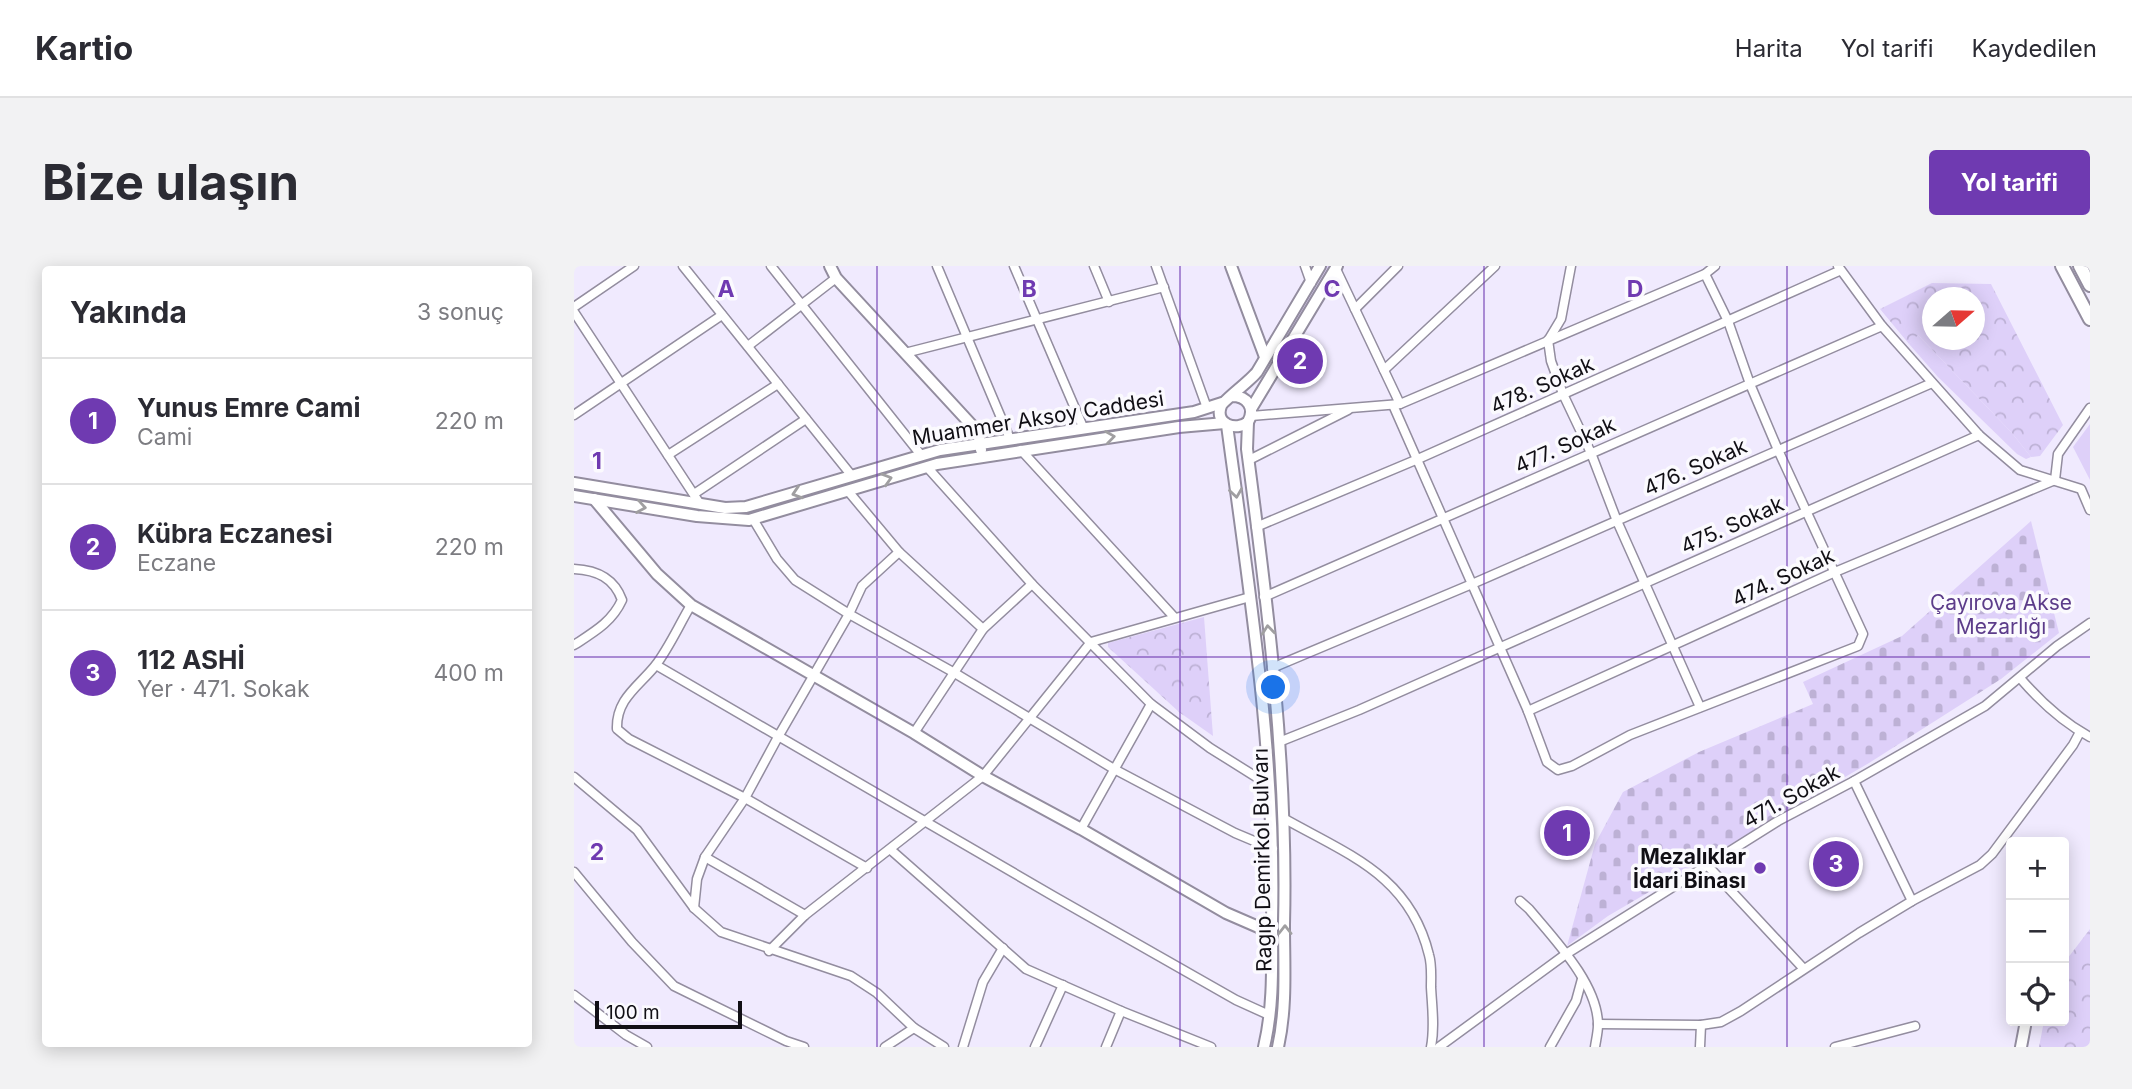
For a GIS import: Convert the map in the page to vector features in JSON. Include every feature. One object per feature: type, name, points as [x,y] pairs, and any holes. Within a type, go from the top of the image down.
[{"type":"main road","points":[[830,266],[836,278],[978,432],[982,456]]},
{"type":"main road","points":[[1231,266],[1265,357]]},
{"type":"main road","name":"Muammer Aksoy Caddesi","points":[[574,483],[697,499],[725,508],[754,506],[921,455],[1208,408],[1227,400],[1251,380],[1320,266]]},
{"type":"main road","points":[[2062,266],[2090,319]]},
{"type":"main road","points":[[2080,266],[2090,285]]},
{"type":"main road","points":[[574,496],[697,516],[753,519],[927,467],[982,456],[1226,424],[1238,428],[1250,416],[1337,267]]},
{"type":"main road","points":[[1226,424],[1220,414],[1227,400],[1243,397],[1248,402],[1250,416]]},
{"type":"main road","name":"Ragıp Demirkol Bulvarı","points":[[1250,416],[1248,460],[1272,668],[1285,819],[1285,975],[1278,1047]]},
{"type":"main road","name":"Ragıp Demirkol Bulvarı","points":[[1226,424],[1250,597],[1273,849],[1269,1015],[1264,1047]]},
{"type":"main road","points":[[594,499],[657,574],[691,605],[914,733],[983,776],[1226,913],[1272,933]]},
{"type":"main road","points":[[2021,1047],[2025,1026]]},
{"type":"street","points":[[634,266],[620,270],[574,310],[697,499],[806,419]]},
{"type":"street","points":[[683,266],[852,476]]},
{"type":"street","points":[[771,266],[921,455]]},
{"type":"street","points":[[937,266],[1010,439]]},
{"type":"street","points":[[1014,266],[1083,427]]},
{"type":"street","points":[[1094,266],[1109,302]]},
{"type":"street","points":[[1156,266],[1208,408]]},
{"type":"street","points":[[1305,266],[1311,283]]},
{"type":"street","points":[[1355,309],[1398,266]]},
{"type":"street","points":[[1384,370],[1495,266]]},
{"type":"street","points":[[1570,266],[1561,319],[1548,340],[1551,361],[1617,521],[1700,707]]},
{"type":"street","points":[[1250,416],[1396,404],[1705,274],[1715,266]]},
{"type":"street","points":[[1337,267],[1384,370],[1418,459],[1528,711],[1547,762],[1558,770],[1572,766],[1630,735],[1858,646],[1863,634],[1778,450],[1750,384],[1728,321],[1705,274]]},
{"type":"street","points":[[1839,268],[1882,326],[1979,435],[2020,470],[2081,489],[2090,510]]},
{"type":"street","name":"478. Sokak","points":[[1256,527],[1418,459],[1728,321],[1839,268]]},
{"type":"street","points":[[748,346],[836,278]]},
{"type":"street","points":[[905,353],[1164,287]]},
{"type":"street","points":[[574,415],[722,314]]},
{"type":"street","name":"477. Sokak","points":[[1264,597],[1882,326]]},
{"type":"street","name":"476. Sokak","points":[[1272,668],[1472,584],[1932,383]]},
{"type":"street","points":[[668,455],[778,384]]},
{"type":"street","points":[[1248,460],[1354,407]]},
{"type":"street","points":[[2055,480],[2058,454],[2090,408]]},
{"type":"street","name":"475. Sokak","points":[[1279,742],[1359,710],[1979,435]]},
{"type":"street","points":[[1021,450],[1174,617]]},
{"type":"street","points":[[927,467],[1032,584],[1151,704],[1210,748],[1269,785]]},
{"type":"street","name":"474. Sokak","points":[[1528,711],[1835,572],[2055,480]]},
{"type":"street","points":[[848,491],[899,552],[983,629]]},
{"type":"street","points":[[753,519],[777,559],[795,580],[1114,769],[1235,833],[1273,849]]},
{"type":"street","points":[[694,908],[697,879],[705,857],[745,798],[849,614],[862,586],[899,552]]},
{"type":"street","points":[[574,569],[592,570],[604,577],[617,586],[622,600],[616,613],[603,626],[574,645]]},
{"type":"street","points":[[914,733],[983,629],[1032,584]]},
{"type":"street","points":[[769,951],[783,934],[806,915],[983,776],[1091,642],[1250,597]]},
{"type":"street","points":[[691,605],[656,665],[626,696],[617,716],[617,729],[629,739],[745,798],[867,868]]},
{"type":"street","name":"471. Sokak","points":[[1439,1047],[1566,954],[1787,815],[1854,781],[1985,706],[2057,646],[2090,623]]},
{"type":"street","points":[[656,665],[1212,986],[1269,1015]]},
{"type":"street","points":[[2020,678],[2032,692],[2080,732],[2090,737]]},
{"type":"street","points":[[1081,829],[1151,704]]},
{"type":"street","points":[[1598,1024],[1701,1025],[1721,1022],[1741,1011],[1803,968],[1912,901],[1980,865],[1992,854],[2080,732]]},
{"type":"street","points":[[574,777],[637,830],[694,908],[721,932],[769,951],[851,976],[877,993],[914,1028],[944,1047]]},
{"type":"street","points":[[1854,781],[1912,901]]},
{"type":"street","points":[[1285,819],[1367,865],[1394,887],[1417,920],[1430,957],[1434,1033],[1432,1047]]},
{"type":"street","points":[[891,850],[1026,969],[1186,1043],[1211,1047]]},
{"type":"street","points":[[705,857],[806,915]]},
{"type":"street","points":[[1707,865],[1803,968]]},
{"type":"street","points":[[574,872],[632,942],[674,986],[786,1041],[804,1047]]},
{"type":"street","points":[[1520,901],[1576,966],[1596,1010],[1598,1024],[1595,1047]]},
{"type":"street","points":[[963,1047],[983,982],[1003,948]]},
{"type":"street","points":[[1550,1047],[1576,1001],[1582,979]]},
{"type":"street","points":[[1035,1047],[1063,985]]},
{"type":"street","points":[[574,995],[625,1035],[648,1047]]},
{"type":"street","points":[[1106,1047],[1121,1012]]},
{"type":"street","points":[[1700,1047],[1701,1025]]},
{"type":"street","points":[[1839,1047],[1915,1026]]},
{"type":"street","points":[[885,1047],[914,1028]]},
{"type":"green space","points":[[1326,266],[1330,266],[1285,341],[1282,339]]},
{"type":"green space","points":[[1932,283],[1991,284],[2063,425],[2040,456],[2031,457],[2012,433],[1932,350],[1985,350],[1985,287],[1924,287]]},
{"type":"green space","points":[[1922,288],[1922,339],[1918,335],[1909,344],[1880,309]]},
{"type":"green space","points":[[1917,334],[1922,339],[1922,350],[1932,350],[2012,433],[2031,457],[2026,459],[2017,454],[1938,377],[1909,344]]},
{"type":"green space","points":[[2090,424],[2090,480],[2073,447]]},
{"type":"green space","name":"Çayırova Akse Mezarlığı","points":[[2031,521],[2059,633],[2001,679],[1869,763],[1608,916],[1567,946],[1595,844],[1623,792],[1699,752],[1813,704],[1803,682],[1902,636]]},
{"type":"green space","points":[[1204,617],[1213,736],[1179,712],[1108,647],[1108,643]]},
{"type":"green space","points":[[2090,929],[2090,1047],[2039,1047],[2043,1026],[2069,1026],[2069,956]]},
{"type":"place","name":"Kübra Eczanesi","points":[[1300,361]]},
{"type":"place","name":"Yunus Emre Cami","points":[[1567,833]]},
{"type":"place","name":"112 ASHİ","points":[[1836,864]]},
{"type":"place","name":"Mezalıklar İdari Binası","points":[[1760,868]]}]
